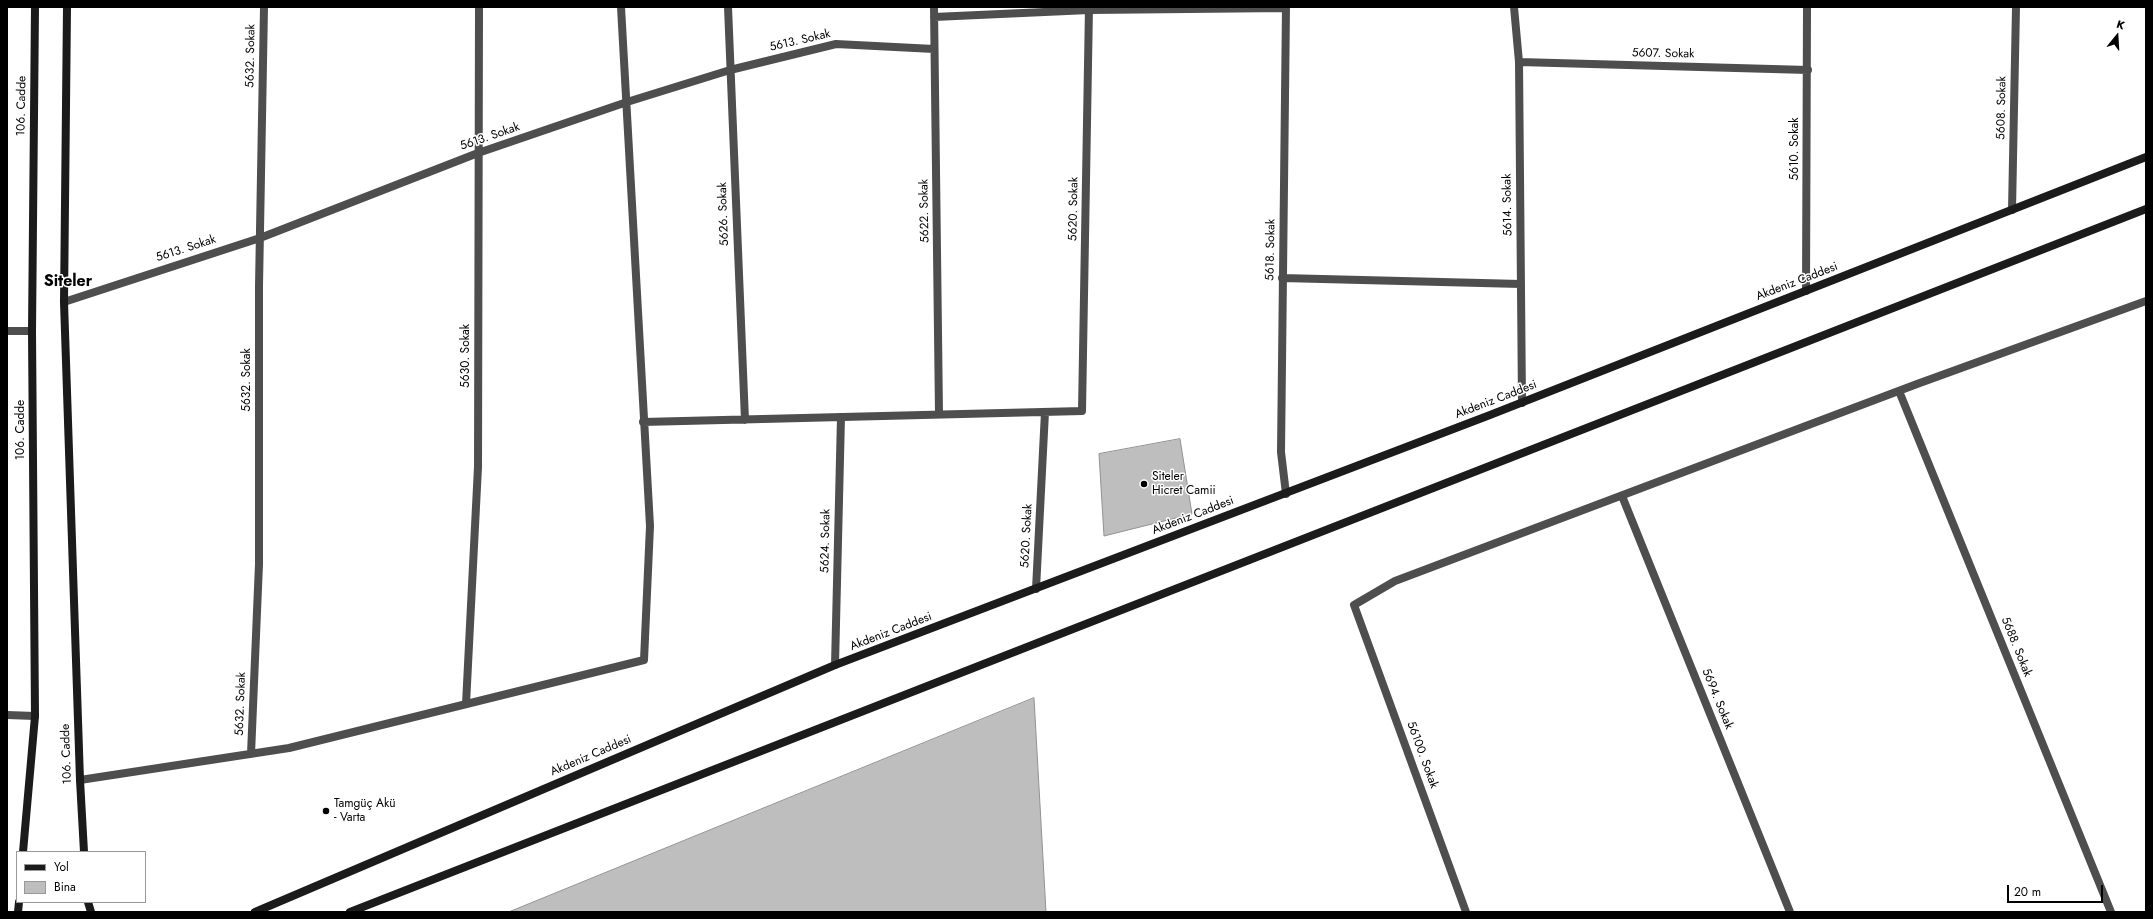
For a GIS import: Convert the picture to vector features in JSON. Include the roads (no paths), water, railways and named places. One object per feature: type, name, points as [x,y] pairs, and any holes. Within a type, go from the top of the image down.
[{"type":"main road","name":"106. Cadde","points":[[23,851],[35,716],[32,331],[35,7]]},
{"type":"main road","name":"106. Cadde","points":[[67,7],[64,302],[80,780],[84,851]]},
{"type":"main road","name":"Akdeniz Caddesi","points":[[255,912],[836,665],[1522,403],[2146,158]]},
{"type":"main road","points":[[350,912],[2146,209]]},
{"type":"street","name":"5632. Sokak","points":[[251,754],[259,564],[260,238],[264,7]]},
{"type":"street","name":"5630. Sokak","points":[[466,704],[478,467],[479,7]]},
{"type":"street","points":[[80,780],[289,748],[644,660],[650,526],[621,7]]},
{"type":"street","name":"5626. Sokak","points":[[728,7],[745,420]]},
{"type":"street","name":"5622. Sokak","points":[[934,7],[940,414]]},
{"type":"street","name":"5614. Sokak","points":[[1514,7],[1519,62],[1522,403]]},
{"type":"street","name":"5610. Sokak","points":[[1806,291],[1808,7]]},
{"type":"street","name":"5608. Sokak","points":[[2012,210],[2016,7]]},
{"type":"street","points":[[934,17],[1089,8],[1286,8]]},
{"type":"street","name":"5620. Sokak","points":[[1036,589],[1045,412],[1082,411],[1089,8]]},
{"type":"street","name":"5618. Sokak","points":[[1286,8],[1281,452],[1286,494]]},
{"type":"street","name":"5613. Sokak","points":[[64,302],[260,238],[478,153],[627,102],[730,70],[836,44],[934,48]]},
{"type":"street","name":"5607. Sokak","points":[[1519,62],[1808,70]]},
{"type":"street","points":[[1282,278],[1521,284]]},
{"type":"street","points":[[1622,496],[1899,391],[2146,301]]},
{"type":"street","points":[[7,331],[32,331]]},
{"type":"street","name":"5688. Sokak","points":[[1899,391],[2111,912]]},
{"type":"street","points":[[644,422],[1045,412]]},
{"type":"street","name":"5624. Sokak","points":[[836,665],[841,417]]},
{"type":"street","name":"56100. Sokak","points":[[1466,912],[1354,605],[1395,581],[1622,496]]},
{"type":"street","name":"5694. Sokak","points":[[1622,496],[1790,912]]},
{"type":"street","points":[[7,715],[35,716]]},
{"type":"place","name":"Siteler Hicret Camii","points":[[1144,484]]},
{"type":"place","name":"Tamgüç Akü - Varta","points":[[326,811]]},
{"type":"district","name":"Siteler","points":[[68,282]]}]
